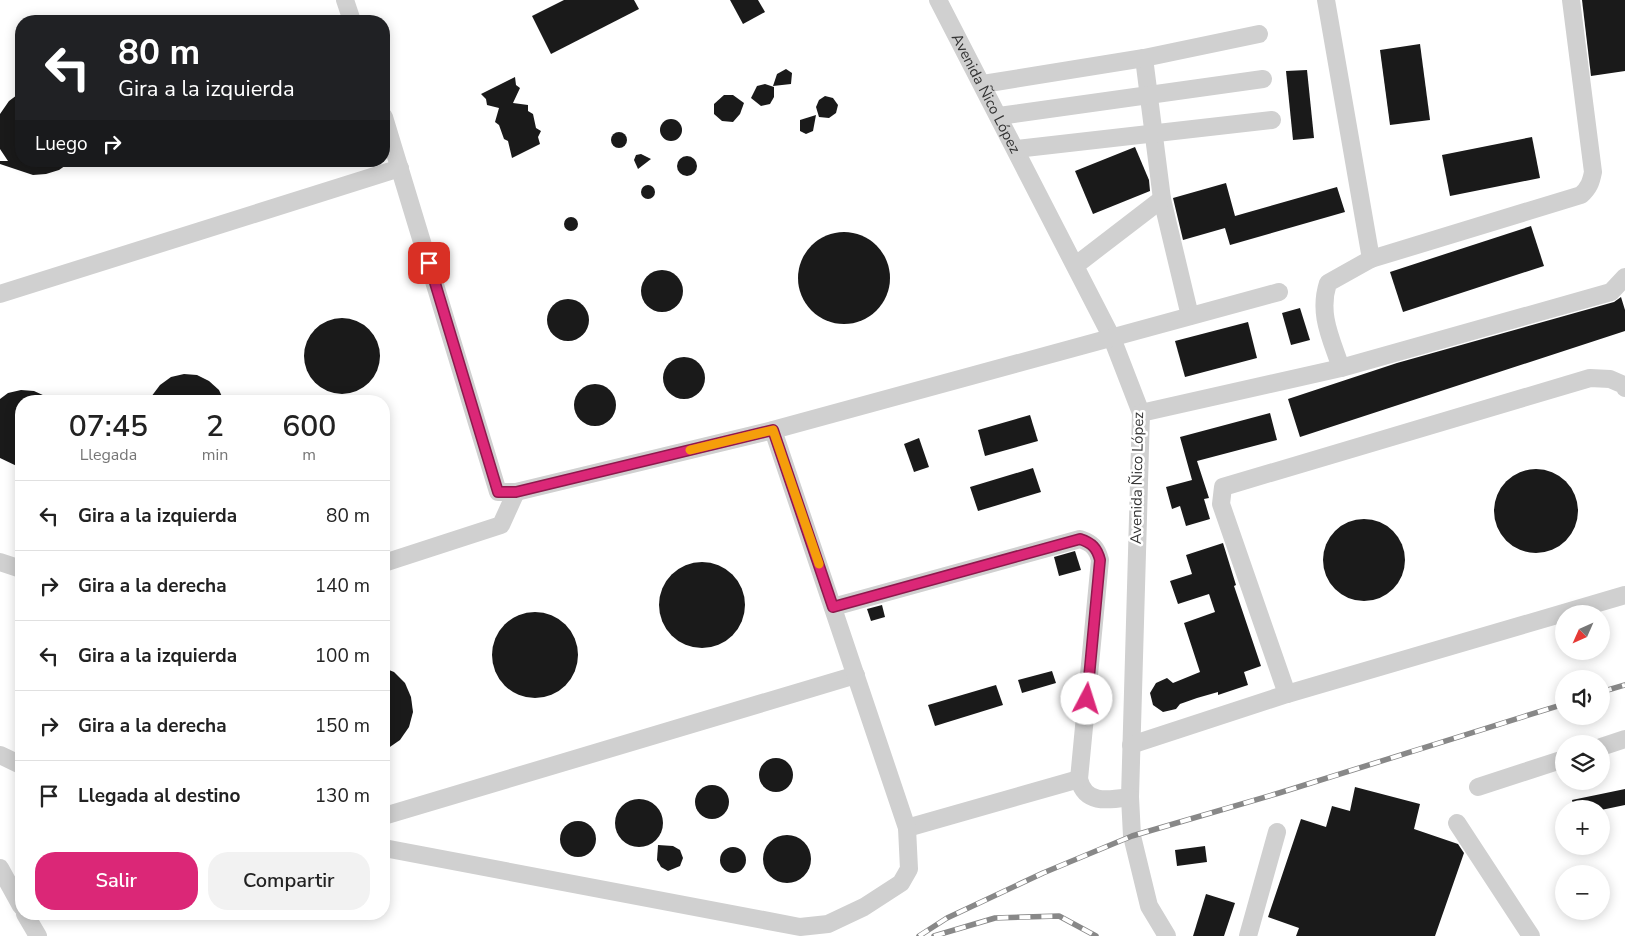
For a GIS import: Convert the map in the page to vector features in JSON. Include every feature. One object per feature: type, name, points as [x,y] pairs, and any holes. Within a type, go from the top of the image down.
[{"type":"street","points":[[345,0],[350,15]]},
{"type":"street","name":"Avenida Ñico López","points":[[938,0],[983,84],[1112,338],[1141,413],[1131,702],[1130,797],[1132,836],[1149,906],[1167,936]]},
{"type":"street","points":[[1326,0],[1371,259]]},
{"type":"street","points":[[1341,368],[1324,313],[1323,299],[1328,282],[1371,259],[1527,213],[1581,195],[1587,190],[1593,172],[1570,0]]},
{"type":"street","points":[[983,84],[1144,58],[1259,34]]},
{"type":"street","points":[[1144,58],[1162,199],[1190,316]]},
{"type":"street","points":[[999,116],[1264,79]]},
{"type":"street","points":[[1016,149],[1272,120]]},
{"type":"street","points":[[390,136],[498,492],[516,492],[773,430],[1279,292]]},
{"type":"street","points":[[0,294],[400,168]]},
{"type":"street","points":[[1076,265],[1162,199]]},
{"type":"street","points":[[1141,413],[1341,368],[1611,292],[1625,278]]},
{"type":"street","points":[[1287,694],[1221,504],[1223,487],[1590,378],[1610,378],[1624,385],[1625,388]]},
{"type":"street","points":[[390,849],[800,926],[828,924],[864,908],[901,883],[909,869],[908,828],[773,430]]},
{"type":"street","points":[[390,561],[502,525],[516,492]]},
{"type":"street","points":[[833,607],[1080,539],[1091,543],[1098,550],[1100,560],[1079,779],[1081,787],[1097,799],[1103,801],[1130,797]]},
{"type":"street","points":[[0,562],[15,567]]},
{"type":"street","points":[[1131,745],[1287,694],[1625,595]]},
{"type":"street","points":[[390,814],[856,675]]},
{"type":"street","points":[[1610,744],[1625,739]]},
{"type":"street","points":[[0,755],[15,762]]},
{"type":"street","points":[[1478,787],[1555,762]]},
{"type":"street","points":[[908,828],[1079,779]]},
{"type":"street","points":[[1457,823],[1531,936]]},
{"type":"street","points":[[1248,936],[1277,832]]},
{"type":"street","points":[[0,868],[15,895]]},
{"type":"street","points":[[29,920],[38,936]]},
{"type":"building","points":[[564,0],[634,0],[639,9],[551,54],[532,16]]},
{"type":"building","points":[[730,0],[758,0],[765,12],[743,24]]},
{"type":"building","points":[[1582,0],[1625,0],[1625,71],[1591,76]]},
{"type":"building","points":[[1420,44],[1430,120],[1390,125],[1380,50]]},
{"type":"building","points":[[786,69],[792,73],[791,84],[773,86],[777,74]]},
{"type":"building","points":[[1307,70],[1314,138],[1293,140],[1286,71]]},
{"type":"building","points":[[515,77],[516,85],[520,88],[513,103],[528,105],[528,111],[533,114],[536,128],[541,131],[538,137],[540,144],[512,158],[508,141],[504,139],[499,125],[495,122],[499,108],[487,105],[486,99],[481,94]]},
{"type":"building","points":[[765,84],[774,87],[774,97],[770,104],[761,106],[751,98],[757,86]]},
{"type":"building","points":[[724,95],[733,95],[744,103],[740,114],[733,122],[722,121],[714,114],[714,104]]},
{"type":"building","points":[[15,96],[15,167],[63,167],[46,174],[33,175],[0,164],[0,161],[8,161],[0,149],[0,114],[9,101]]},
{"type":"building","points":[[825,96],[833,98],[838,105],[836,113],[829,118],[819,117],[816,107],[819,100]]},
{"type":"building","points":[[816,115],[813,131],[806,134],[800,131],[800,120]]},
{"type":"building","points":[[671,119],[679,122],[682,130],[679,138],[671,141],[663,138],[660,130],[663,122]]},
{"type":"building","points":[[619,132],[625,134],[627,140],[625,146],[619,148],[613,146],[611,140],[613,134]]},
{"type":"building","points":[[1532,137],[1540,178],[1450,196],[1442,155]]},
{"type":"building","points":[[1135,147],[1149,180],[1150,191],[1093,214],[1075,171]]},
{"type":"building","points":[[641,154],[651,159],[638,169],[634,160],[636,155]]},
{"type":"building","points":[[687,156],[694,159],[697,166],[694,173],[687,176],[680,173],[677,166],[680,159]]},
{"type":"building","points":[[1226,183],[1235,216],[1337,187],[1345,212],[1230,245],[1225,228],[1183,240],[1173,198]]},
{"type":"building","points":[[648,185],[653,187],[655,192],[653,197],[648,199],[643,197],[641,192],[643,187]]},
{"type":"building","points":[[571,217],[576,219],[578,224],[576,229],[571,231],[566,229],[564,224],[566,219]]},
{"type":"building","points":[[1531,226],[1544,266],[1403,312],[1390,272]]},
{"type":"building","points":[[835,232],[853,232],[870,239],[883,252],[890,269],[890,287],[883,304],[870,317],[853,324],[835,324],[818,317],[805,304],[798,287],[798,269],[805,252],[818,239]]},
{"type":"building","points":[[662,270],[677,276],[683,291],[677,306],[662,312],[647,306],[641,291],[647,276]]},
{"type":"building","points":[[1621,297],[1625,310],[1625,331],[1300,437],[1288,399],[1397,363],[1614,302]]},
{"type":"building","points":[[568,299],[583,305],[589,320],[583,335],[568,341],[553,335],[547,320],[553,305]]},
{"type":"building","points":[[1300,308],[1310,340],[1291,345],[1282,313]]},
{"type":"building","points":[[342,318],[356,321],[369,329],[377,342],[380,356],[377,370],[369,383],[356,391],[342,394],[328,391],[315,383],[307,370],[304,356],[307,342],[315,329],[328,321]]},
{"type":"building","points":[[1248,322],[1257,358],[1185,377],[1175,341]]},
{"type":"building","points":[[684,357],[699,363],[705,378],[699,393],[684,399],[669,393],[663,378],[669,363]]},
{"type":"building","points":[[184,374],[197,375],[209,381],[219,390],[221,395],[152,395],[160,385],[171,377]]},
{"type":"building","points":[[595,384],[610,390],[616,405],[610,420],[595,426],[580,420],[574,405],[580,390]]},
{"type":"building","points":[[21,390],[34,391],[43,395],[15,395],[15,465],[0,458],[0,399],[8,393]]},
{"type":"building","points":[[1270,413],[1277,440],[1197,461],[1209,498],[1204,499],[1210,519],[1186,526],[1180,506],[1172,509],[1166,487],[1192,480],[1180,437]]},
{"type":"building","points":[[1030,415],[1038,441],[985,456],[978,430]]},
{"type":"building","points":[[919,438],[929,467],[914,472],[904,444]]},
{"type":"building","points":[[1033,468],[1041,492],[978,511],[970,487]]},
{"type":"building","points":[[1536,469],[1552,472],[1566,481],[1575,495],[1578,511],[1575,527],[1566,541],[1552,550],[1536,553],[1520,550],[1506,541],[1497,527],[1494,511],[1497,495],[1506,481],[1520,472]]},
{"type":"building","points":[[1364,519],[1380,522],[1393,531],[1402,544],[1405,560],[1402,576],[1393,589],[1380,598],[1364,601],[1348,598],[1335,589],[1326,576],[1323,560],[1326,544],[1335,531],[1348,522]]},
{"type":"building","points":[[1223,543],[1236,585],[1234,586],[1261,666],[1244,672],[1248,685],[1218,695],[1218,692],[1197,698],[1180,704],[1176,709],[1163,712],[1153,705],[1150,693],[1156,683],[1167,678],[1173,683],[1200,672],[1184,623],[1215,612],[1209,594],[1178,604],[1170,581],[1192,574],[1186,555]]},
{"type":"building","points":[[1075,551],[1081,570],[1059,576],[1054,557]]},
{"type":"building","points":[[702,562],[718,566],[732,575],[741,589],[745,605],[741,621],[732,635],[718,644],[702,648],[686,644],[672,635],[663,621],[659,605],[663,589],[672,575],[686,566]]},
{"type":"building","points":[[882,605],[885,617],[871,621],[867,609]]},
{"type":"building","points":[[535,612],[551,615],[559,619],[571,631],[575,639],[578,655],[575,671],[571,679],[559,691],[551,695],[535,698],[519,695],[511,691],[499,679],[495,671],[492,655],[495,639],[499,631],[511,619],[519,615]]},
{"type":"building","points":[[390,670],[405,683],[411,697],[413,712],[409,727],[400,740],[390,747]]},
{"type":"building","points":[[1052,671],[1056,683],[1022,693],[1018,680]]},
{"type":"building","points":[[996,685],[1003,705],[935,726],[928,705]]},
{"type":"building","points":[[776,758],[788,763],[793,775],[788,787],[776,792],[764,787],[759,775],[764,763]]},
{"type":"building","points":[[712,785],[724,790],[729,802],[724,814],[712,819],[700,814],[695,802],[700,790]]},
{"type":"building","points":[[1355,787],[1420,804],[1414,829],[1458,844],[1464,853],[1435,936],[1296,936],[1299,928],[1268,917],[1301,819],[1326,827],[1332,806],[1350,811]]},
{"type":"building","points":[[1625,789],[1625,805],[1610,808],[1610,800],[1572,800]]},
{"type":"building","points":[[634,799],[644,799],[656,806],[663,818],[663,828],[656,840],[644,847],[634,847],[626,843],[619,836],[615,828],[615,818],[619,810],[626,803]]},
{"type":"building","points":[[578,821],[590,827],[596,839],[590,851],[578,857],[566,851],[560,839],[566,827]]},
{"type":"building","points":[[782,835],[792,835],[804,842],[811,854],[811,864],[804,876],[792,883],[782,883],[774,879],[767,872],[763,864],[763,854],[767,846],[774,839]]},
{"type":"building","points":[[658,845],[673,846],[680,850],[683,858],[680,866],[668,871],[661,867],[657,860]]},
{"type":"building","points":[[1205,846],[1207,862],[1177,866],[1175,850]]},
{"type":"building","points":[[733,847],[742,851],[746,860],[742,869],[733,873],[724,869],[720,860],[724,851]]},
{"type":"building","points":[[1206,894],[1235,903],[1224,936],[1193,936]]},
{"type":"railway","points":[[1610,689],[1625,685]]},
{"type":"railway","points":[[919,936],[947,918],[1043,873],[1132,836],[1279,793],[1555,707]]},
{"type":"railway","points":[[934,936],[995,918],[1059,916],[1096,936]]},
{"type":"slow traffic","points":[[690,450],[773,430],[819,564]]},
{"type":"route","points":[[429,263],[498,492],[516,492],[773,430],[833,607],[1080,539],[1091,543],[1098,550],[1100,560],[1087,699]]}]
